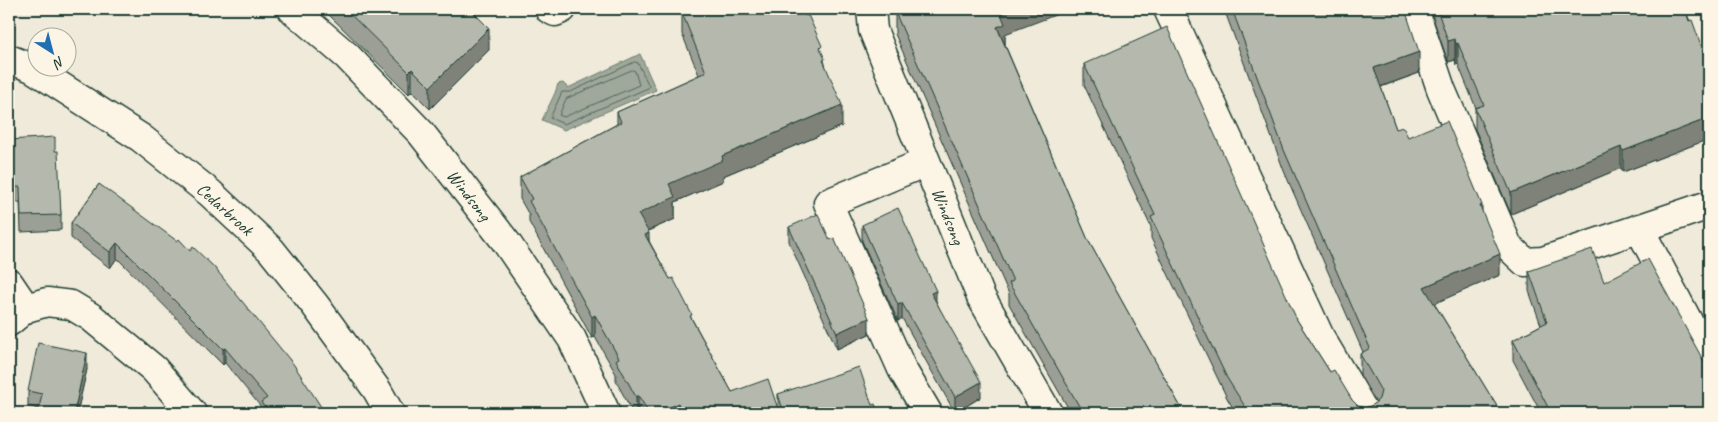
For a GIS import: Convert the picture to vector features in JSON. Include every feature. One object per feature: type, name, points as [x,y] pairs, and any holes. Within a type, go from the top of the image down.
[{"type":"street","name":"Windsong","points":[[292,9],[347,56],[421,134],[506,242],[572,339],[606,413]]},
{"type":"street","points":[[549,9],[555,12],[562,9]]},
{"type":"street","name":"Windsong","points":[[870,9],[873,30],[981,297],[1048,413]]},
{"type":"street","points":[[1168,9],[1320,337],[1365,413]]},
{"type":"street","points":[[1414,9],[1441,89],[1508,246],[1524,262],[1543,261],[1709,205]]},
{"type":"street","name":"Cedarbrook","points":[[9,60],[32,68],[141,138],[217,200],[271,250],[376,390],[390,413]]},
{"type":"street","points":[[926,162],[828,203],[902,369],[928,413]]},
{"type":"street","points":[[1639,228],[1702,329],[1709,361]]},
{"type":"street","points":[[9,283],[17,315],[47,302],[71,305],[91,316],[154,369],[192,413]]},
{"type":"water","points":[[640,54],[656,90],[564,130],[542,120],[558,84],[563,83],[568,88]]},
{"type":"building","points":[[345,9],[470,9],[489,28],[430,87],[412,69],[409,72]]},
{"type":"building","points":[[692,9],[803,9],[806,16],[808,15],[822,46],[820,48],[825,59],[823,60],[842,105],[722,156],[723,160],[669,184],[675,197],[638,214],[649,233],[645,235],[670,279],[673,278],[692,315],[690,316],[732,392],[768,379],[778,409],[767,413],[682,413],[678,403],[659,413],[649,413],[638,395],[636,397],[616,360],[619,358],[595,315],[592,317],[529,201],[532,199],[520,177],[621,122],[617,112],[706,72],[682,13]]},
{"type":"building","points":[[902,9],[1015,9],[1001,14],[1005,24],[997,27],[1088,240],[1184,413],[1083,413],[1009,283],[1013,281],[895,12]]},
{"type":"building","points":[[1232,9],[1405,9],[1419,52],[1374,68],[1396,129],[1403,127],[1408,137],[1447,121],[1500,254],[1424,287],[1501,413],[1249,413],[1227,378],[1185,290],[1151,217],[1155,215],[1084,64],[1167,27],[1297,320],[1330,372],[1334,370],[1352,400],[1358,406],[1365,408],[1373,405],[1379,399],[1381,391],[1360,354],[1370,348],[1284,150]]},
{"type":"building","points":[[1437,9],[1685,9],[1689,21],[1692,20],[1708,65],[1706,65],[1709,75],[1709,118],[1623,151],[1621,147],[1511,193],[1475,108],[1484,105],[1458,43],[1456,44],[1455,39],[1448,41]]},
{"type":"building","points":[[55,137],[55,151],[58,151],[61,215],[21,216],[20,187],[9,187],[9,140]]},
{"type":"building","points":[[99,184],[177,241],[179,239],[190,251],[193,247],[214,267],[294,365],[325,413],[268,413],[261,402],[267,398],[225,348],[223,349],[117,243],[110,252],[71,223]]},
{"type":"building","points":[[898,208],[936,291],[931,293],[981,382],[955,397],[902,303],[898,305],[862,225]]},
{"type":"building","points":[[818,214],[830,240],[834,238],[869,318],[837,333],[789,227]]},
{"type":"building","points":[[1592,249],[1604,282],[1648,259],[1709,371],[1709,413],[1696,413],[1694,410],[1686,413],[1551,413],[1513,340],[1547,322],[1529,271]]},
{"type":"building","points":[[38,343],[87,353],[74,413],[38,413],[42,394],[28,391]]},
{"type":"building","points":[[859,367],[872,405],[875,404],[878,413],[784,413],[778,394]]},
{"type":"building","points":[[145,405],[152,413],[134,413]]}]
